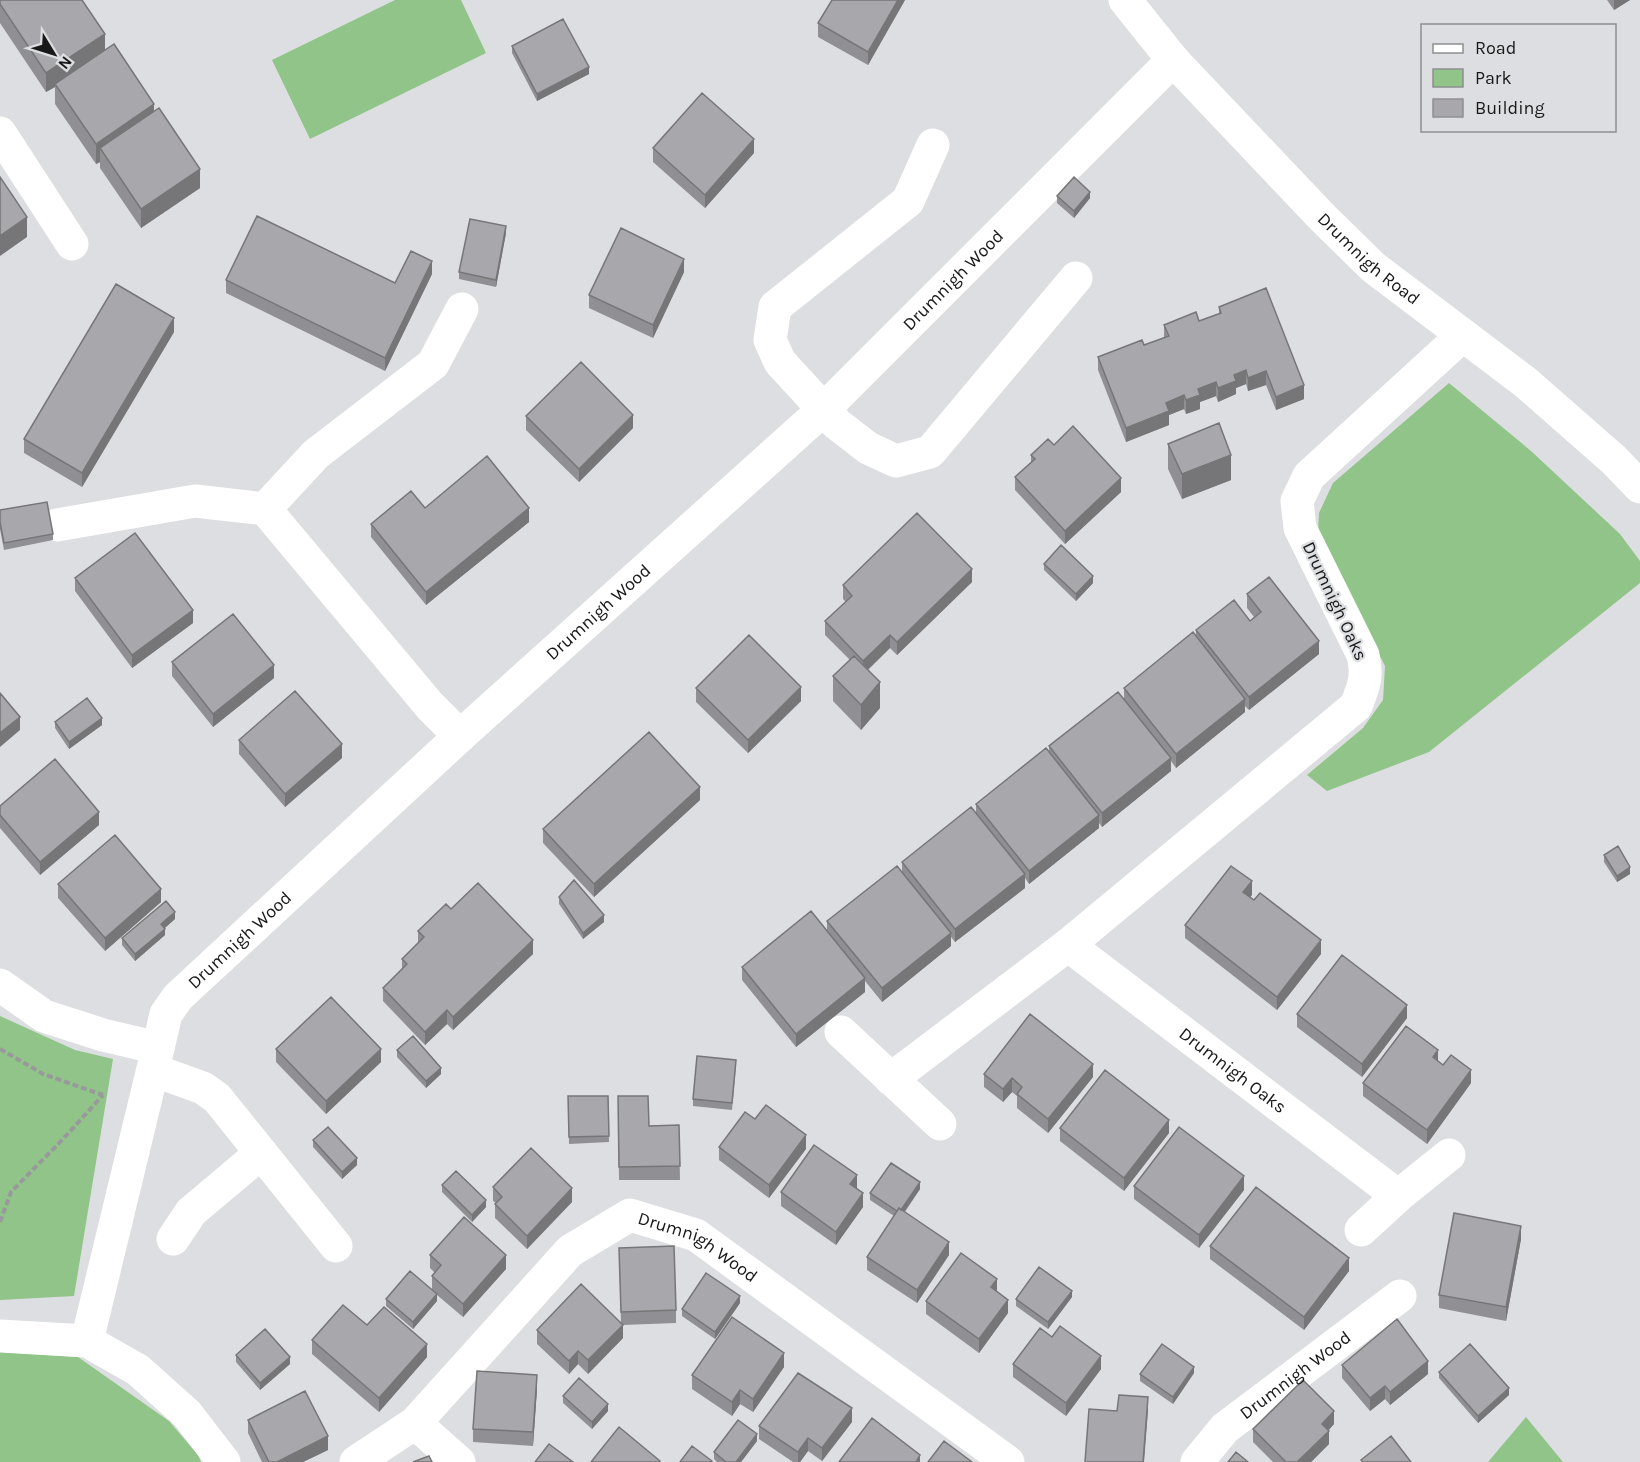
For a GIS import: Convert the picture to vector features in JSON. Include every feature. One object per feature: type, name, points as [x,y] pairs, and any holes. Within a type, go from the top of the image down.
[{"type":"street","name":"Drumnigh Road","points":[[1125,0],[1173,60],[1374,267],[1525,382],[1614,460],[1640,488]]},
{"type":"street","name":"Drumnigh Wood","points":[[87,1341],[166,1014],[178,997],[460,736],[823,410],[1173,60]]},
{"type":"street","points":[[0,133],[72,244]]},
{"type":"street","points":[[933,145],[908,201],[775,307],[770,340],[780,362],[823,410],[868,448],[896,461],[930,452],[1076,278]]},
{"type":"street","points":[[266,509],[316,454],[433,364],[462,309]]},
{"type":"street","name":"Drumnigh Oaks","points":[[891,1079],[1068,945],[1356,706],[1364,687],[1367,671],[1363,655],[1300,528],[1297,501],[1309,476],[1463,335]]},
{"type":"street","points":[[57,525],[195,501],[266,509],[430,706],[460,736]]},
{"type":"street","name":"Drumnigh Oaks","points":[[1068,945],[1398,1196]]},
{"type":"street","points":[[0,985],[44,1016],[102,1035],[152,1073],[203,1088],[217,1098],[336,1246]]},
{"type":"street","points":[[841,1032],[940,1124]]},
{"type":"street","points":[[173,1239],[191,1212],[261,1153]]},
{"type":"street","points":[[1361,1230],[1398,1196],[1449,1155]]},
{"type":"street","name":"Drumnigh Wood","points":[[356,1462],[416,1423],[570,1251],[630,1215],[696,1235],[1008,1462]]},
{"type":"street","name":"Drumnigh Wood","points":[[1197,1462],[1225,1428],[1400,1296]]},
{"type":"street","points":[[0,1336],[87,1341],[138,1370],[187,1414],[224,1462]]},
{"type":"street","points":[[416,1423],[459,1462]]},
{"type":"path","points":[[0,1049],[43,1074],[103,1095]]},
{"type":"path","points":[[0,1222],[11,1192],[103,1095],[152,1073]]},
{"type":"green space","points":[[395,0],[461,0],[486,53],[310,139],[272,60]]},
{"type":"green space","points":[[1449,383],[1531,451],[1620,534],[1640,561],[1640,583],[1429,752],[1327,791],[1307,775],[1363,728],[1383,700],[1385,666],[1321,541],[1318,532],[1319,513],[1333,483]]},
{"type":"green space","points":[[0,1016],[75,1050],[113,1059],[74,1296],[0,1300]]},
{"type":"green space","points":[[0,1352],[78,1357],[169,1421],[198,1455],[201,1462],[0,1462]]},
{"type":"green space","points":[[1526,1417],[1563,1462],[1488,1462]]},
{"type":"building","points":[[0,0],[82,0],[105,34],[46,73],[0,4]]},
{"type":"building","points":[[832,0],[898,0],[868,52],[818,23]]},
{"type":"building","points":[[563,19],[589,67],[537,94],[512,46]]},
{"type":"building","points":[[114,44],[154,104],[96,144],[55,84]]},
{"type":"building","points":[[702,93],[754,139],[705,195],[653,148]]},
{"type":"building","points":[[159,108],[200,169],[141,209],[100,148]]},
{"type":"building","points":[[0,177],[27,217],[0,236]]},
{"type":"building","points":[[1074,177],[1090,192],[1074,211],[1057,196]]},
{"type":"building","points":[[257,216],[395,283],[411,251],[432,261],[385,358],[226,280]]},
{"type":"building","points":[[470,219],[506,226],[496,280],[459,272]]},
{"type":"building","points":[[621,228],[684,259],[653,325],[589,295]]},
{"type":"building","points":[[116,284],[174,318],[82,473],[24,439]]},
{"type":"building","points":[[1266,288],[1304,385],[1276,397],[1266,371],[1248,378],[1246,370],[1234,375],[1236,381],[1218,388],[1216,382],[1198,389],[1200,395],[1186,400],[1184,395],[1166,403],[1169,411],[1126,428],[1098,357],[1142,340],[1144,345],[1169,336],[1164,325],[1196,312],[1199,321],[1221,313],[1219,307]]},
{"type":"building","points":[[581,362],[633,415],[579,469],[526,416]]},
{"type":"building","points":[[1219,423],[1231,455],[1182,474],[1168,444]]},
{"type":"building","points":[[1073,426],[1121,478],[1065,531],[1015,477],[1035,459],[1031,455],[1048,439],[1054,445]]},
{"type":"building","points":[[487,456],[529,508],[426,592],[371,524],[411,491],[425,508]]},
{"type":"building","points":[[47,502],[53,534],[4,543],[0,510]]},
{"type":"building","points":[[917,513],[972,569],[897,642],[890,635],[863,661],[825,621],[852,596],[843,585]]},
{"type":"building","points":[[135,533],[193,610],[132,655],[75,578]]},
{"type":"building","points":[[1061,545],[1093,576],[1076,594],[1044,564]]},
{"type":"building","points":[[1269,577],[1319,641],[1249,697],[1196,630],[1234,600],[1250,621],[1261,612],[1247,594]]},
{"type":"building","points":[[233,614],[274,665],[213,714],[172,662]]},
{"type":"building","points":[[1193,632],[1245,699],[1176,754],[1124,688]]},
{"type":"building","points":[[749,635],[801,687],[748,740],[696,688]]},
{"type":"building","points":[[854,656],[880,682],[861,705],[833,676]]},
{"type":"building","points":[[295,691],[342,744],[285,794],[239,740]]},
{"type":"building","points":[[1118,692],[1171,758],[1102,813],[1049,746]]},
{"type":"building","points":[[0,693],[20,717],[0,733]]},
{"type":"building","points":[[87,698],[102,718],[69,742],[55,722]]},
{"type":"building","points":[[649,732],[700,787],[594,884],[543,829]]},
{"type":"building","points":[[1046,748],[1099,815],[1029,871],[976,804]]},
{"type":"building","points":[[55,759],[99,812],[40,862],[0,815],[0,806]]},
{"type":"building","points":[[971,807],[1025,874],[955,929],[902,862]]},
{"type":"building","points":[[115,835],[161,889],[105,938],[58,884]]},
{"type":"building","points":[[1618,846],[1630,867],[1617,876],[1604,855]]},
{"type":"building","points":[[897,866],[951,933],[882,988],[827,921]]},
{"type":"building","points":[[1231,866],[1252,881],[1243,892],[1254,900],[1260,893],[1321,940],[1277,997],[1185,925]]},
{"type":"building","points":[[574,880],[604,915],[583,933],[559,897]]},
{"type":"building","points":[[478,883],[533,940],[453,1017],[447,1010],[425,1032],[383,988],[407,964],[402,959],[424,937],[418,931],[446,904],[451,909]]},
{"type":"building","points":[[166,901],[175,912],[161,924],[165,929],[135,954],[122,938]]},
{"type":"building","points":[[811,911],[865,978],[796,1034],[742,967]]},
{"type":"building","points":[[1342,955],[1407,1005],[1362,1064],[1297,1014]]},
{"type":"building","points":[[331,997],[381,1049],[326,1101],[276,1049]]},
{"type":"building","points":[[1030,1014],[1093,1064],[1048,1119],[1017,1094],[1022,1087],[1012,1078],[1003,1089],[984,1074]]},
{"type":"building","points":[[1406,1026],[1438,1050],[1433,1057],[1443,1065],[1451,1055],[1471,1070],[1427,1130],[1363,1083]]},
{"type":"building","points":[[413,1036],[441,1068],[426,1081],[397,1050]]},
{"type":"building","points":[[697,1056],[736,1060],[732,1103],[693,1099]]},
{"type":"building","points":[[1105,1070],[1169,1120],[1124,1178],[1060,1128]]},
{"type":"building","points":[[568,1096],[608,1096],[609,1136],[569,1137]]},
{"type":"building","points":[[618,1096],[648,1096],[649,1126],[679,1125],[680,1166],[619,1167]]},
{"type":"building","points":[[766,1105],[806,1135],[769,1185],[719,1147],[745,1112],[755,1119]]},
{"type":"building","points":[[328,1127],[357,1158],[342,1172],[313,1140]]},
{"type":"building","points":[[1179,1127],[1244,1176],[1199,1235],[1134,1186]]},
{"type":"building","points":[[814,1145],[857,1175],[850,1184],[863,1193],[836,1232],[781,1192]]},
{"type":"building","points":[[531,1148],[572,1188],[527,1236],[495,1204],[502,1197],[493,1187]]},
{"type":"building","points":[[891,1163],[920,1182],[901,1210],[899,1208],[897,1211],[870,1193]]},
{"type":"building","points":[[456,1171],[486,1200],[472,1215],[442,1185]]},
{"type":"building","points":[[1256,1187],[1349,1258],[1304,1317],[1210,1246]]},
{"type":"building","points":[[899,1208],[949,1242],[917,1290],[867,1257]]},
{"type":"building","points":[[1454,1213],[1521,1226],[1506,1307],[1439,1295]]},
{"type":"building","points":[[464,1217],[506,1255],[463,1304],[432,1276],[441,1265],[430,1255]]},
{"type":"building","points":[[674,1246],[676,1310],[621,1312],[619,1248]]},
{"type":"building","points":[[961,1253],[997,1279],[991,1287],[1008,1300],[979,1339],[926,1301]]},
{"type":"building","points":[[1039,1267],[1072,1291],[1048,1322],[1016,1299]]},
{"type":"building","points":[[410,1271],[437,1294],[413,1322],[386,1299]]},
{"type":"building","points":[[706,1273],[740,1296],[715,1332],[682,1309]]},
{"type":"building","points":[[581,1284],[623,1325],[588,1360],[578,1351],[569,1361],[537,1330]]},
{"type":"building","points":[[343,1305],[367,1325],[384,1307],[427,1344],[379,1398],[312,1340]]},
{"type":"building","points":[[732,1317],[784,1353],[753,1399],[740,1390],[732,1402],[692,1375]]},
{"type":"building","points":[[1397,1319],[1428,1361],[1390,1392],[1385,1386],[1370,1398],[1342,1365]]},
{"type":"building","points":[[1060,1326],[1101,1356],[1066,1403],[1013,1364],[1040,1328],[1052,1337]]},
{"type":"building","points":[[265,1329],[290,1357],[260,1383],[236,1355]]},
{"type":"building","points":[[1162,1344],[1194,1367],[1173,1397],[1140,1374]]},
{"type":"building","points":[[1470,1344],[1509,1388],[1478,1416],[1439,1372]]},
{"type":"building","points":[[477,1371],[537,1375],[533,1432],[473,1429]]},
{"type":"building","points":[[798,1373],[852,1408],[822,1448],[808,1438],[798,1452],[759,1426]]},
{"type":"building","points":[[579,1378],[608,1404],[592,1422],[563,1396]]},
{"type":"building","points":[[1303,1380],[1334,1411],[1322,1424],[1329,1431],[1297,1462],[1286,1462],[1253,1429]]},
{"type":"building","points":[[305,1391],[328,1436],[277,1462],[269,1462],[248,1420]]},
{"type":"building","points":[[1119,1395],[1148,1397],[1143,1462],[1085,1462],[1089,1409],[1117,1411]]},
{"type":"building","points":[[872,1418],[920,1455],[916,1462],[839,1462]]},
{"type":"building","points":[[738,1420],[757,1434],[736,1462],[726,1462],[714,1452]]},
{"type":"building","points":[[619,1427],[660,1461],[591,1462]]},
{"type":"building","points":[[1391,1436],[1411,1462],[1363,1462],[1361,1460]]},
{"type":"building","points":[[944,1441],[972,1462],[928,1462]]},
{"type":"building","points":[[549,1444],[573,1462],[535,1462]]},
{"type":"building","points":[[692,1446],[712,1461],[680,1462]]},
{"type":"building","points":[[1236,1452],[1248,1462],[1228,1462]]},
{"type":"building","points":[[429,1456],[432,1462],[413,1462]]}]
